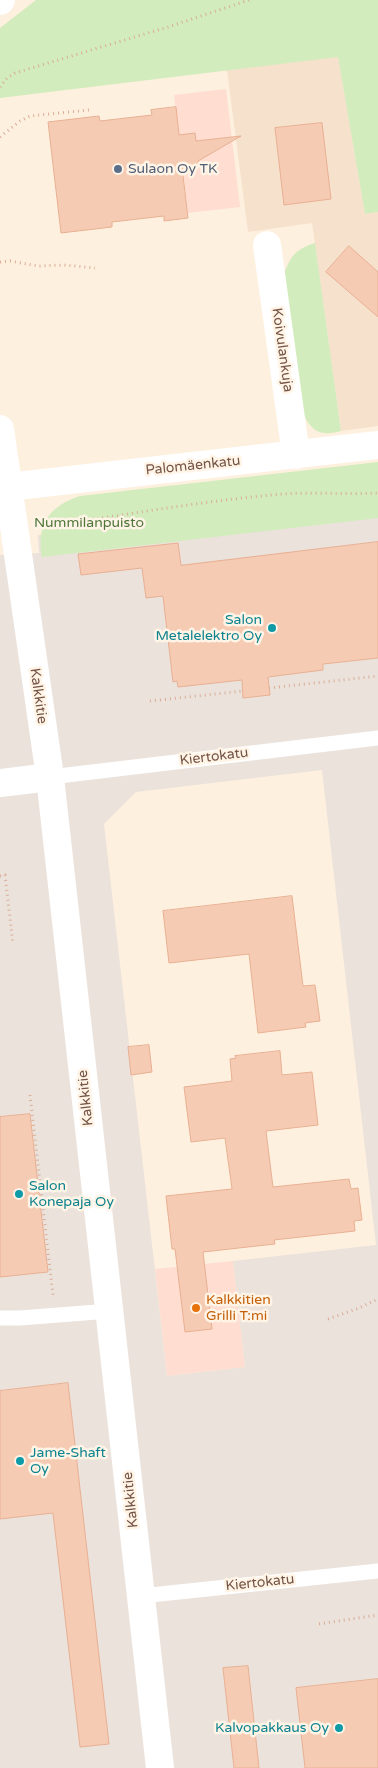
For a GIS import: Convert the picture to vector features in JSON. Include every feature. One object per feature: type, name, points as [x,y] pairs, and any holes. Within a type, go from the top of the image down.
[{"type":"street","name":"Koivulankuja","points":[[267,245],[296,455]]},
{"type":"street","name":"Kalkkitie","points":[[0,429],[50,777],[160,1768]]},
{"type":"street","name":"Palomäenkatu","points":[[8,487],[378,445]]},
{"type":"street","points":[[0,783],[50,777]]},
{"type":"lane","name":"Kiertokatu","points":[[50,777],[378,738]]},
{"type":"lane","points":[[0,1318],[110,1311]]},
{"type":"lane","name":"Kiertokatu","points":[[141,1596],[378,1571]]},
{"type":"path","points":[[0,87],[7,78],[15,73],[168,27],[249,0]]},
{"type":"path","points":[[0,137],[20,121],[30,116],[89,110]]},
{"type":"path","points":[[0,262],[10,261],[38,266],[64,265],[95,268]]},
{"type":"path","points":[[15,532],[215,501],[273,494],[330,492],[378,494]]},
{"type":"path","points":[[269,688],[378,676]]},
{"type":"path","points":[[150,701],[243,691]]},
{"type":"path","points":[[0,876],[4,875],[12,944]]},
{"type":"path","points":[[30,1095],[56,1315]]},
{"type":"path","points":[[328,1319],[378,1299]]},
{"type":"path","points":[[319,1624],[378,1615]]},
{"type":"shaded area","points":[[338,56],[365,214],[378,212],[378,426],[341,431],[312,223],[248,232],[227,70]]},
{"type":"shaded area","points":[[226,89],[240,207],[188,213],[174,95]]},
{"type":"shaded area","points":[[378,503],[378,1768],[0,1768],[0,555],[39,553],[38,535],[151,521]],"holes":[[[322,770],[376,1245],[233,1261],[245,1367],[167,1376],[104,824],[136,792]]]},
{"type":"shaded area","points":[[233,1261],[245,1367],[167,1376],[155,1269]]},
{"type":"green space","points":[[36,0],[378,0],[378,212],[365,214],[338,57],[0,98],[0,28]]},
{"type":"green space","points":[[315,243],[341,431],[329,433],[320,432],[312,427],[299,405],[283,276],[288,263],[294,255],[302,248]]},
{"type":"green space","name":"Nummilanpuisto","points":[[378,462],[378,518],[42,557],[41,535],[47,518],[60,505],[80,496]]},
{"type":"building","name":"Sulaon Oy TK","points":[[176,107],[179,135],[195,133],[196,141],[241,136],[198,161],[199,165],[182,167],[188,218],[164,221],[164,216],[112,222],[112,227],[61,233],[48,122],[99,116],[100,121],[152,115],[151,110]]},
{"type":"building","points":[[322,123],[331,199],[284,205],[275,128]]},
{"type":"building","points":[[349,246],[378,272],[378,317],[326,272]]},
{"type":"building","name":"Salon Metalelektro Oy","points":[[378,542],[378,658],[323,664],[323,670],[268,677],[270,695],[243,698],[242,680],[178,687],[177,681],[173,682],[163,596],[146,598],[142,568],[81,575],[78,554],[178,543],[181,565]]},
{"type":"building","points":[[292,896],[303,986],[315,985],[320,1021],[305,1023],[306,1027],[258,1033],[249,954],[169,963],[163,911]]},
{"type":"building","points":[[149,1045],[152,1072],[131,1075],[128,1047]]},
{"type":"building","points":[[280,1051],[282,1075],[312,1072],[318,1125],[266,1131],[273,1187],[349,1179],[351,1189],[358,1188],[362,1220],[354,1221],[355,1231],[274,1240],[275,1244],[203,1252],[212,1329],[185,1332],[175,1249],[172,1249],[166,1196],[232,1189],[225,1138],[191,1142],[184,1087],[232,1081],[230,1059],[236,1058],[235,1056]]},
{"type":"building","name":"Salon Konepaja Oy","points":[[30,1114],[48,1272],[0,1277],[0,1117]]},
{"type":"building","points":[[68,1383],[109,1744],[80,1747],[53,1513],[0,1519],[0,1391]]},
{"type":"building","points":[[248,1666],[259,1768],[234,1768],[223,1668]]},
{"type":"building","name":"Kalvopakkaus Oy","points":[[378,1679],[378,1768],[305,1768],[296,1688]]},
{"type":"place","name":"Sulaon Oy TK","points":[[118,169]]},
{"type":"place","name":"Salon Metalelektro Oy","points":[[272,628]]},
{"type":"place","name":"Salon Konepaja Oy","points":[[19,1194]]},
{"type":"place","name":"Kalkkitien Grilli T:mi","points":[[196,1308]]},
{"type":"place","name":"Jame-Shaft Oy","points":[[20,1461]]},
{"type":"place","name":"Kalvopakkaus Oy","points":[[339,1728]]}]
